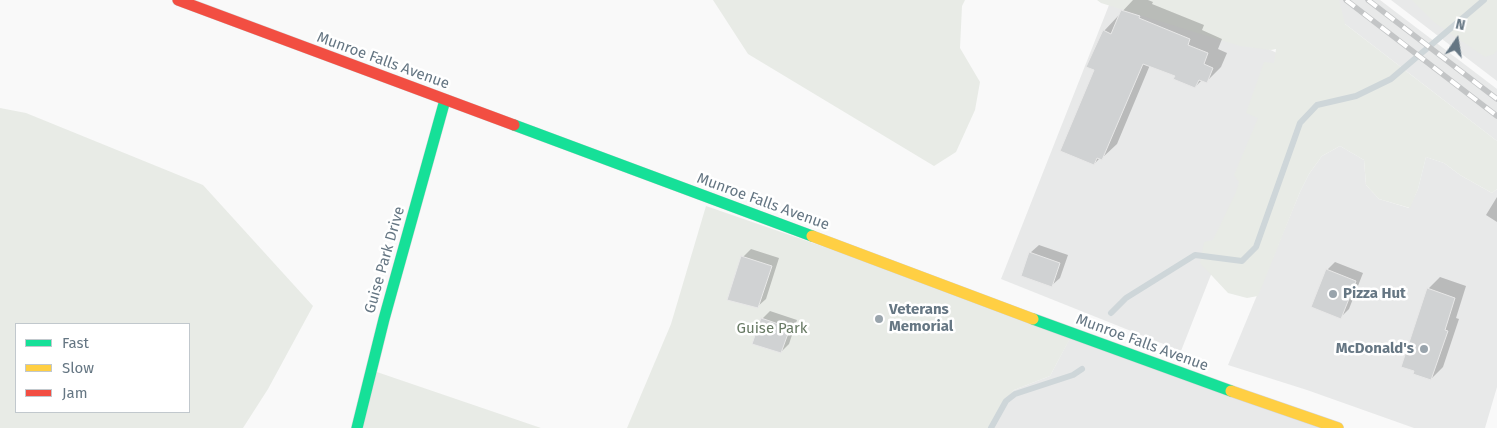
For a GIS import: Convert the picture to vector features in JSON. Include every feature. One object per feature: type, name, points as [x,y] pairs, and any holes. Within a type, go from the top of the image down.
[{"type":"street","name":"Munroe Falls Avenue","points":[[178,0],[1157,365],[1338,428]]},
{"type":"street","name":"Guise Park Drive","points":[[357,428],[384,319],[445,100]]},
{"type":"shaded area","points":[[1111,0],[1159,0],[1295,61],[1181,351],[1001,279]]},
{"type":"shaded area","points":[[1314,0],[1380,0],[1497,89],[1497,141]]},
{"type":"shaded area","points":[[1391,0],[1497,0],[1497,81]]},
{"type":"shaded area","points":[[1340,146],[1364,160],[1366,185],[1379,199],[1409,208],[1418,189],[1426,157],[1444,163],[1460,175],[1492,193],[1497,189],[1497,387],[1485,428],[1414,428],[1307,390],[1228,365],[1309,174],[1322,156]]},
{"type":"shaded area","points":[[1070,338],[1341,428],[991,428],[1014,390],[1050,376]]},
{"type":"green space","points":[[713,0],[965,0],[962,6],[960,48],[980,82],[975,110],[956,152],[934,166],[748,54]]},
{"type":"green space","points":[[1097,0],[1339,0],[1345,24],[1497,141],[1497,189],[1492,193],[1460,175],[1444,163],[1426,157],[1418,189],[1410,208],[1379,199],[1366,185],[1364,160],[1340,146],[1322,156],[1309,174],[1258,296],[1247,298],[1228,293],[1200,263],[1204,242],[1213,240],[1236,192],[1239,182],[1234,175],[1258,118],[1246,113],[1264,62],[1274,63],[1276,49],[1240,46],[1101,3]]},
{"type":"green space","points":[[1412,0],[1497,0],[1497,50],[1494,54],[1485,57],[1435,23]]},
{"type":"green space","points":[[0,108],[26,113],[203,185],[313,306],[268,389],[243,428],[0,428]]},
{"type":"green space","name":"Guise Park","points":[[706,206],[1073,333],[1050,376],[1014,390],[991,428],[627,428],[671,324]]},
{"type":"green space","points":[[371,370],[541,428],[357,428]]},
{"type":"building","points":[[1121,10],[1140,16],[1139,18],[1190,39],[1188,45],[1208,53],[1204,64],[1213,68],[1207,83],[1199,80],[1195,88],[1173,79],[1175,76],[1143,64],[1102,160],[1097,158],[1094,165],[1060,151],[1094,70],[1086,67],[1103,30],[1111,34]]},
{"type":"building","points":[[1029,252],[1060,263],[1052,287],[1021,276]]},
{"type":"building","points":[[741,256],[772,266],[758,308],[727,300]]},
{"type":"building","name":"Pizza Hut","points":[[1326,269],[1356,281],[1341,319],[1311,307]]},
{"type":"building","name":"McDonald's","points":[[1427,288],[1455,298],[1445,330],[1448,331],[1431,380],[1413,374],[1414,371],[1401,367]]},
{"type":"building","points":[[761,318],[790,328],[781,353],[752,344]]},
{"type":"waterway","points":[[1111,313],[1126,298],[1195,255],[1242,261],[1256,247],[1300,123],[1317,105],[1356,96],[1391,79],[1484,0]]},
{"type":"waterway","points":[[991,428],[1006,401],[1015,394],[1073,375],[1082,369]]},
{"type":"railway","points":[[1346,0],[1497,116]]},
{"type":"railway","points":[[1368,0],[1497,99]]},
{"type":"traffic: fast","points":[[357,428],[384,319],[445,100]]},
{"type":"traffic: fast","points":[[514,125],[812,236]]},
{"type":"traffic: fast","points":[[1033,319],[1231,391]]},
{"type":"traffic: slow","points":[[812,236],[1033,319]]},
{"type":"traffic: slow","points":[[1231,391],[1338,428]]},
{"type":"traffic: jam","points":[[178,0],[514,125]]},
{"type":"place","name":"Pizza Hut","points":[[1333,294]]},
{"type":"place","name":"Veterans Memorial","points":[[879,319]]},
{"type":"place","name":"McDonald's","points":[[1424,349]]}]
